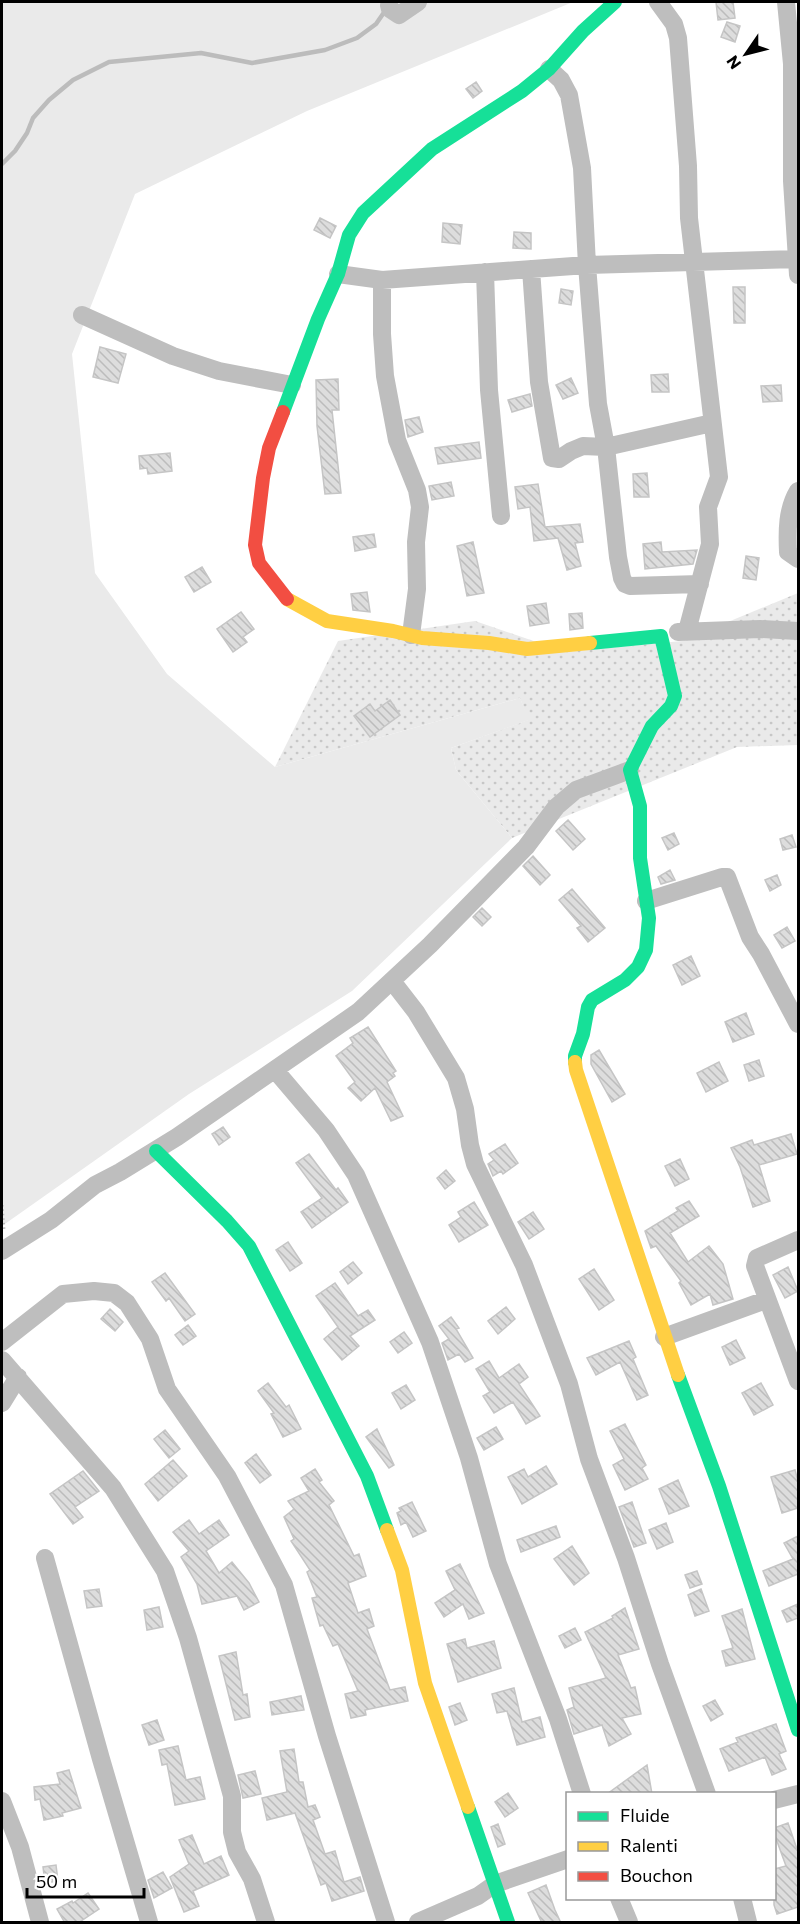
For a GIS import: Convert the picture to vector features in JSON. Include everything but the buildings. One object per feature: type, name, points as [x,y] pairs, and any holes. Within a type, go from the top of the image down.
[{"type":"street","points":[[389,5],[390,9],[399,15],[417,2]]},
{"type":"street","points":[[615,2],[583,31],[549,69],[522,91],[432,148],[363,213],[349,235],[338,274],[269,448],[255,545],[259,563],[290,602],[303,610],[327,621],[411,635],[527,649],[661,636],[687,631],[798,631]]},
{"type":"street","points":[[658,2],[674,24],[678,38],[688,166],[689,218],[718,477],[708,507],[710,544],[687,631]]},
{"type":"street","points":[[338,274],[382,280],[587,265],[694,263],[798,265],[792,181],[792,64],[786,2]]},
{"type":"street","points":[[549,69],[561,80],[569,95],[582,168],[598,404],[606,447],[622,579],[630,586],[700,584]]},
{"type":"street","points":[[531,269],[539,382],[552,458],[559,459],[571,450],[583,446],[606,447],[712,423]]},
{"type":"street","points":[[485,272],[489,390],[501,516]]},
{"type":"street","points":[[382,280],[385,376],[397,440],[417,490],[420,507],[416,542],[417,589],[411,635]]},
{"type":"street","points":[[82,315],[172,357],[219,371],[292,386]]},
{"type":"street","points":[[798,491],[794,498],[788,529],[788,552],[798,559]]},
{"type":"street","points":[[661,636],[675,696],[671,706],[652,726],[630,770],[640,806],[640,858],[649,918],[646,950],[638,967],[626,980],[592,1000],[588,1006],[583,1034],[575,1056],[576,1070],[664,1337],[719,1486],[798,1730]]},
{"type":"street","points":[[4,1249],[51,1220],[96,1185],[156,1151],[358,1011],[430,945],[526,846],[556,807],[576,790],[630,770]]},
{"type":"street","points":[[646,901],[727,877],[750,937],[798,1024]]},
{"type":"street","points":[[392,981],[416,1012],[456,1078],[465,1109],[475,1164],[524,1265],[569,1384],[589,1459],[626,1558],[660,1664],[706,1792]]},
{"type":"street","points":[[275,1070],[327,1130],[356,1175],[430,1342],[469,1458],[498,1564],[558,1719],[581,1792]]},
{"type":"street","points":[[156,1151],[249,1246],[367,1476],[402,1570],[425,1683],[508,1923]]},
{"type":"street","points":[[798,1240],[757,1258],[754,1266],[798,1382]]},
{"type":"street","points":[[2,1342],[63,1294],[94,1291],[114,1293],[128,1303],[150,1339],[167,1389],[227,1476],[284,1585],[327,1736],[386,1923]]},
{"type":"street","points":[[664,1337],[766,1300]]},
{"type":"street","points":[[2,1360],[112,1488],[165,1571],[188,1638],[232,1796],[232,1832],[237,1852],[252,1879],[266,1923]]},
{"type":"street","points":[[2,1403],[18,1377]]},
{"type":"street","points":[[45,1558],[149,1923]]},
{"type":"street","points":[[776,1800],[798,1794]]},
{"type":"street","points":[[2,1801],[20,1846],[40,1923]]},
{"type":"street","points":[[418,1923],[478,1896],[495,1884],[566,1859]]},
{"type":"street","points":[[620,1900],[629,1923]]},
{"type":"street","points":[[741,1900],[748,1923]]},
{"type":"path","points":[[2,1205],[4,1249]]},
{"type":"shaded area","points":[[2,2],[573,2],[307,111],[135,194],[72,354],[95,573],[167,674],[275,767],[520,698],[529,720],[451,748],[456,770],[512,838],[352,991],[189,1094],[2,1226]]},
{"type":"shaded area","points":[[798,593],[798,745],[737,747],[512,838],[456,770],[451,748],[528,720],[520,698],[275,767],[338,641],[475,621],[566,652],[682,641]]},
{"type":"waterway","points":[[2,164],[15,151],[27,133],[33,118],[49,100],[73,80],[109,62],[201,53],[252,63],[325,50],[357,38],[376,24],[385,11]]},
{"type":"traffic: fast","points":[[283,412],[318,319],[338,274],[349,235],[363,213],[432,149],[522,91],[549,69],[583,31],[615,2]]},
{"type":"traffic: fast","points":[[575,1062],[588,1007],[592,1000],[625,980],[638,967],[646,950],[649,918],[640,858],[640,806],[630,770],[652,726],[671,706],[675,696],[661,636],[590,643]]},
{"type":"traffic: fast","points":[[156,1151],[249,1246],[367,1476],[387,1530]]},
{"type":"traffic: fast","points":[[678,1375],[719,1486],[798,1730]]},
{"type":"traffic: fast","points":[[468,1807],[508,1922]]},
{"type":"traffic: slow","points":[[287,599],[327,621],[422,638],[489,643],[527,649],[590,643]]},
{"type":"traffic: slow","points":[[575,1062],[678,1375]]},
{"type":"traffic: slow","points":[[387,1530],[402,1570],[425,1683],[468,1807]]},
{"type":"traffic: jam","points":[[283,412],[269,448],[255,545],[259,563],[287,599]]}]
